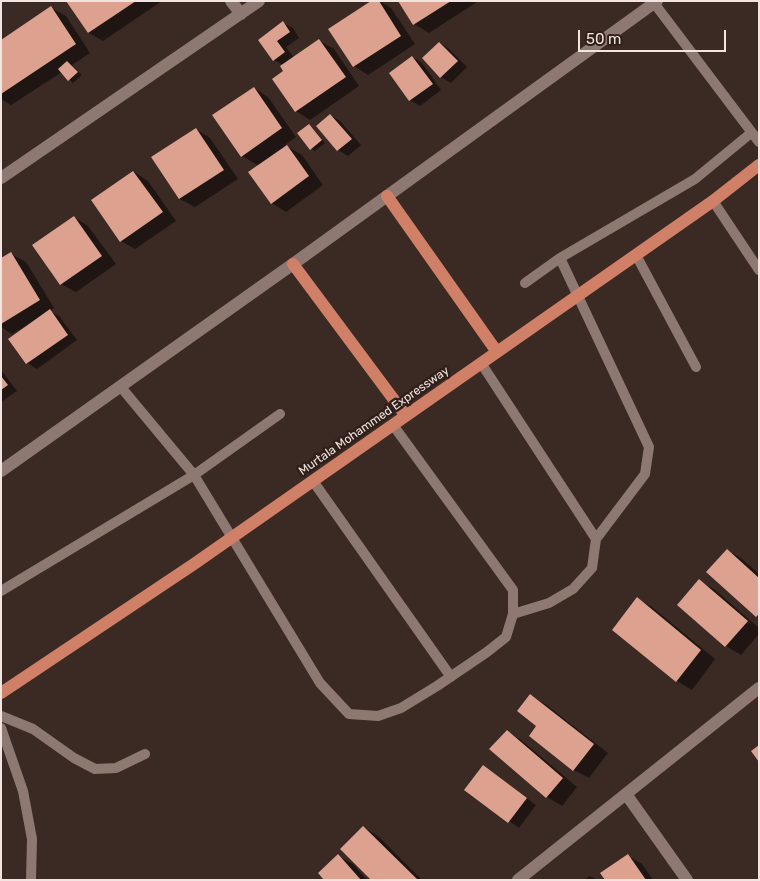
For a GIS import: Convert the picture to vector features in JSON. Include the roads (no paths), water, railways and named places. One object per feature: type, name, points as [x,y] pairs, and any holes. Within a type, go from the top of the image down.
[{"type":"main road","points":[[231,1],[241,14]]},
{"type":"main road","points":[[1,178],[259,1]]},
{"type":"main road","points":[[1,470],[293,264],[656,2]]},
{"type":"main road","name":"Murtala Mohammed Expressway","points":[[1,693],[313,481],[713,201],[759,165]]},
{"type":"main road","points":[[387,196],[497,352]]},
{"type":"main road","points":[[293,264],[406,416]]},
{"type":"main road","points":[[518,880],[759,688]]},
{"type":"main road","points":[[626,794],[687,880]]},
{"type":"lane","points":[[656,2],[759,142]]},
{"type":"lane","points":[[525,283],[560,258],[695,179],[752,134]]},
{"type":"lane","points":[[713,201],[759,270]]},
{"type":"lane","points":[[636,255],[696,366]]},
{"type":"lane","points":[[513,614],[549,603],[573,589],[592,568],[596,539],[644,474],[649,448],[560,258]]},
{"type":"lane","points":[[481,363],[596,539]]},
{"type":"lane","points":[[120,386],[194,475],[320,683],[349,714],[378,716],[401,708],[488,652],[506,637],[513,614],[513,590],[393,425]]},
{"type":"lane","points":[[1,591],[194,475],[280,414]]},
{"type":"lane","points":[[313,481],[451,677]]},
{"type":"lane","points":[[1,716],[33,729],[74,758],[95,769],[116,768],[145,754]]},
{"type":"lane","points":[[1,728],[23,790],[32,839],[31,880]]}]
